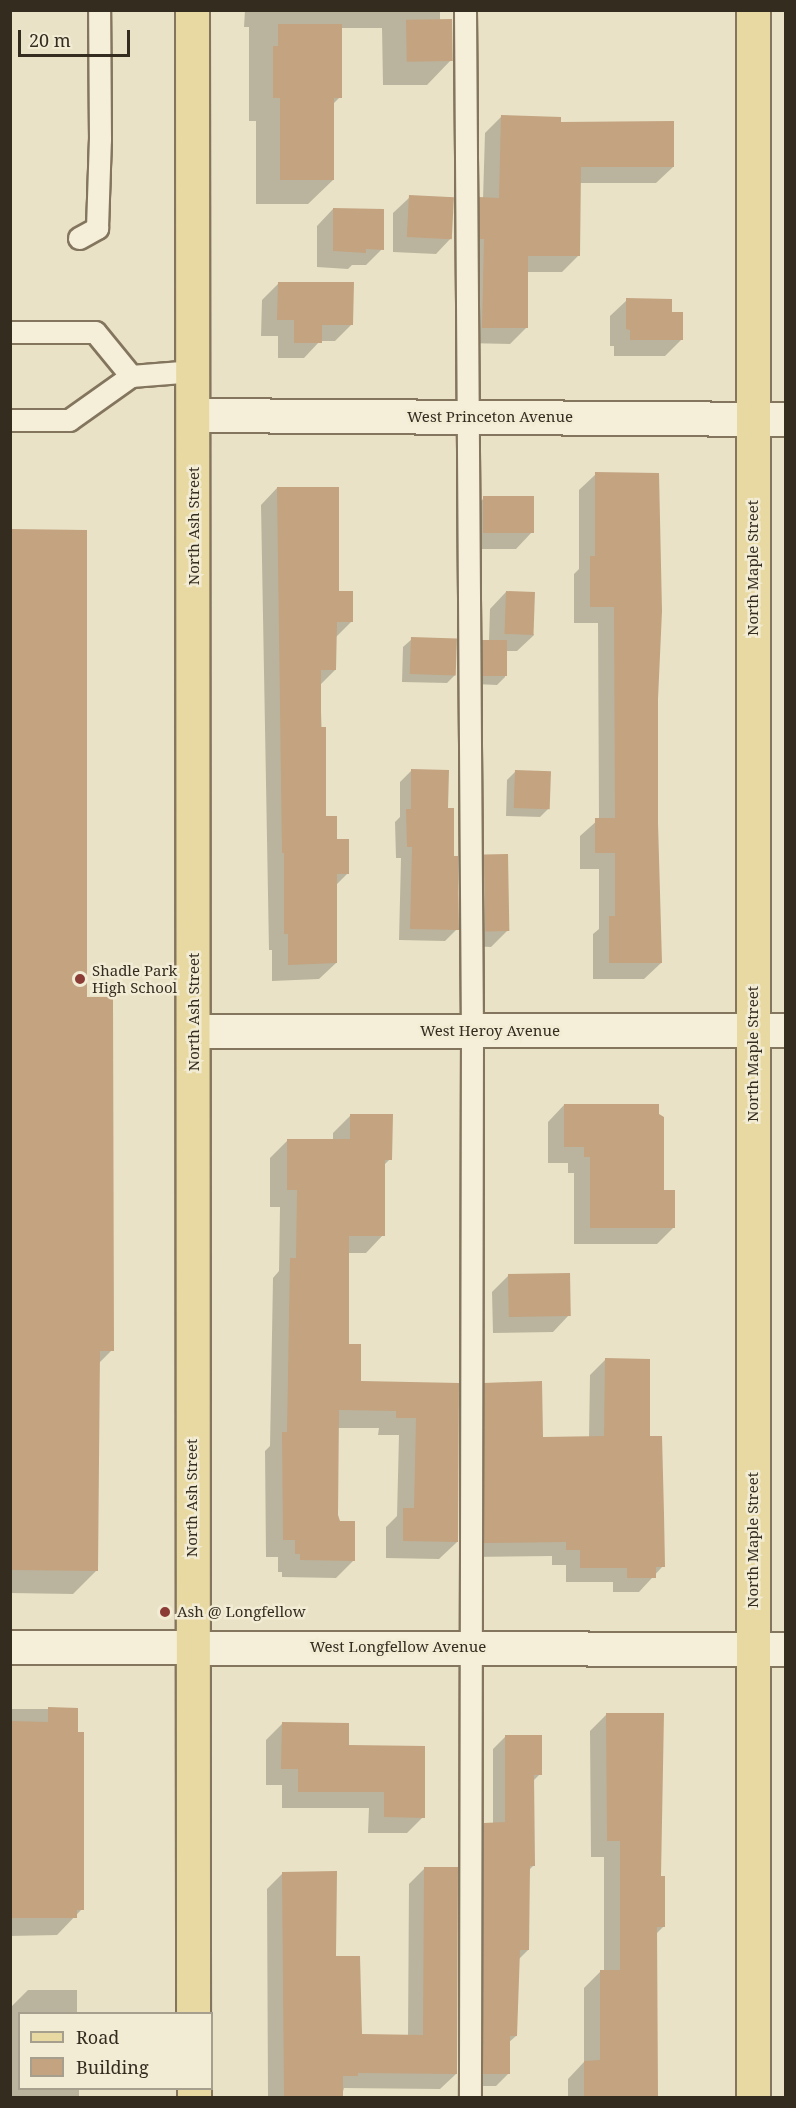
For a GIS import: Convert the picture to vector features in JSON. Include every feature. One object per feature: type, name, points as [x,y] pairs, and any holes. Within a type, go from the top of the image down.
[{"type":"main road","name":"North Ash Street","points":[[192,10],[194,370],[193,2012]]},
{"type":"main road","name":"North Maple Street","points":[[753,10],[753,2097]]},
{"type":"street","name":"West Princeton Avenue","points":[[194,416],[786,418]]},
{"type":"street","name":"West Heroy Avenue","points":[[194,1031],[786,1030]]},
{"type":"street","name":"West Longfellow Avenue","points":[[10,1647],[786,1649]]},
{"type":"lane","points":[[80,238],[97,228],[100,139],[99,10]]},
{"type":"lane","points":[[465,10],[472,1031],[470,2097]]},
{"type":"lane","points":[[10,332],[95,332],[131,376]]},
{"type":"lane","points":[[10,420],[69,420],[131,376],[194,370]]},
{"type":"building","points":[[452,19],[453,61],[407,62],[406,20]]},
{"type":"building","points":[[278,24],[342,24],[342,98],[334,98],[334,180],[280,180],[280,98],[273,98],[273,46],[278,46]]},
{"type":"building","points":[[501,115],[561,117],[561,122],[674,121],[674,167],[581,167],[580,256],[528,256],[528,328],[482,328],[484,239],[479,239],[479,197],[499,198]]},
{"type":"building","points":[[409,195],[454,197],[452,239],[407,237]]},
{"type":"building","points":[[333,208],[384,209],[384,250],[366,249],[366,253],[333,251]]},
{"type":"building","points":[[278,282],[354,282],[353,325],[322,325],[322,343],[294,343],[294,320],[277,320]]},
{"type":"building","points":[[626,298],[672,299],[672,312],[683,312],[683,340],[630,340],[630,330],[626,329]]},
{"type":"building","points":[[595,472],[659,473],[662,611],[658,699],[658,823],[662,963],[609,963],[609,916],[615,916],[615,853],[595,853],[595,818],[615,818],[614,607],[590,607],[590,556],[595,556]]},
{"type":"building","points":[[277,487],[339,487],[339,591],[353,591],[353,622],[337,622],[336,670],[321,670],[321,727],[326,727],[326,816],[337,816],[337,839],[349,839],[349,874],[337,874],[337,963],[288,965],[288,934],[284,934]]},
{"type":"building","points":[[483,496],[534,496],[534,533],[483,533]]},
{"type":"building","points":[[10,529],[87,530],[87,997],[113,997],[114,1351],[100,1351],[98,1571],[10,1570]]},
{"type":"building","points":[[506,591],[535,592],[533,635],[504,634]]},
{"type":"building","points":[[411,637],[457,639],[456,676],[410,674]]},
{"type":"building","points":[[482,640],[507,640],[507,676],[482,676]]},
{"type":"building","points":[[411,769],[449,770],[448,808],[454,808],[454,856],[458,856],[459,930],[410,929],[412,847],[407,847],[406,809],[411,809]]},
{"type":"building","points":[[515,770],[551,771],[550,809],[514,808]]},
{"type":"building","points":[[484,854],[508,854],[509,931],[485,931]]},
{"type":"building","points":[[564,1104],[659,1104],[659,1114],[664,1117],[664,1190],[675,1190],[675,1228],[590,1228],[590,1157],[584,1157],[584,1147],[564,1147]]},
{"type":"building","points":[[350,1114],[393,1114],[392,1160],[385,1160],[385,1236],[349,1236],[349,1344],[361,1344],[361,1381],[459,1383],[458,1542],[403,1541],[403,1508],[414,1508],[416,1418],[396,1418],[396,1411],[339,1410],[338,1515],[340,1521],[355,1521],[355,1561],[300,1560],[300,1554],[295,1554],[295,1540],[283,1540],[282,1432],[287,1432],[290,1258],[296,1258],[297,1190],[287,1190],[287,1139],[350,1139]]},
{"type":"building","points":[[570,1273],[571,1316],[509,1317],[508,1274]]},
{"type":"building","points":[[605,1358],[650,1359],[650,1436],[662,1436],[665,1567],[656,1567],[656,1578],[627,1578],[627,1568],[580,1568],[580,1550],[566,1550],[566,1542],[484,1543],[484,1383],[542,1381],[543,1437],[604,1436]]},
{"type":"building","points":[[48,1707],[78,1708],[78,1732],[84,1732],[84,1910],[77,1910],[77,1918],[10,1918],[10,1721],[48,1722]]},
{"type":"building","points":[[606,1713],[664,1713],[661,1876],[665,1876],[665,1927],[657,1927],[658,2097],[584,2097],[584,2061],[600,2060],[600,1970],[620,1970],[620,1841],[607,1841]]},
{"type":"building","points":[[282,1722],[349,1723],[349,1745],[425,1746],[425,1818],[384,1817],[384,1792],[298,1792],[298,1769],[281,1769]]},
{"type":"building","points":[[505,1735],[542,1735],[542,1775],[534,1775],[535,1866],[530,1866],[529,1950],[520,1950],[517,2036],[510,2036],[510,2074],[483,2074],[484,1823],[505,1822]]},
{"type":"building","points":[[424,1867],[458,1867],[457,2074],[358,2073],[358,2076],[343,2076],[343,2097],[284,2097],[282,1872],[337,1871],[336,1956],[360,1956],[362,2034],[423,2035]]},
{"type":"place","name":"Shadle Park High School","points":[[80,979]]},
{"type":"place","name":"Ash @ Longfellow","points":[[165,1612]]}]
